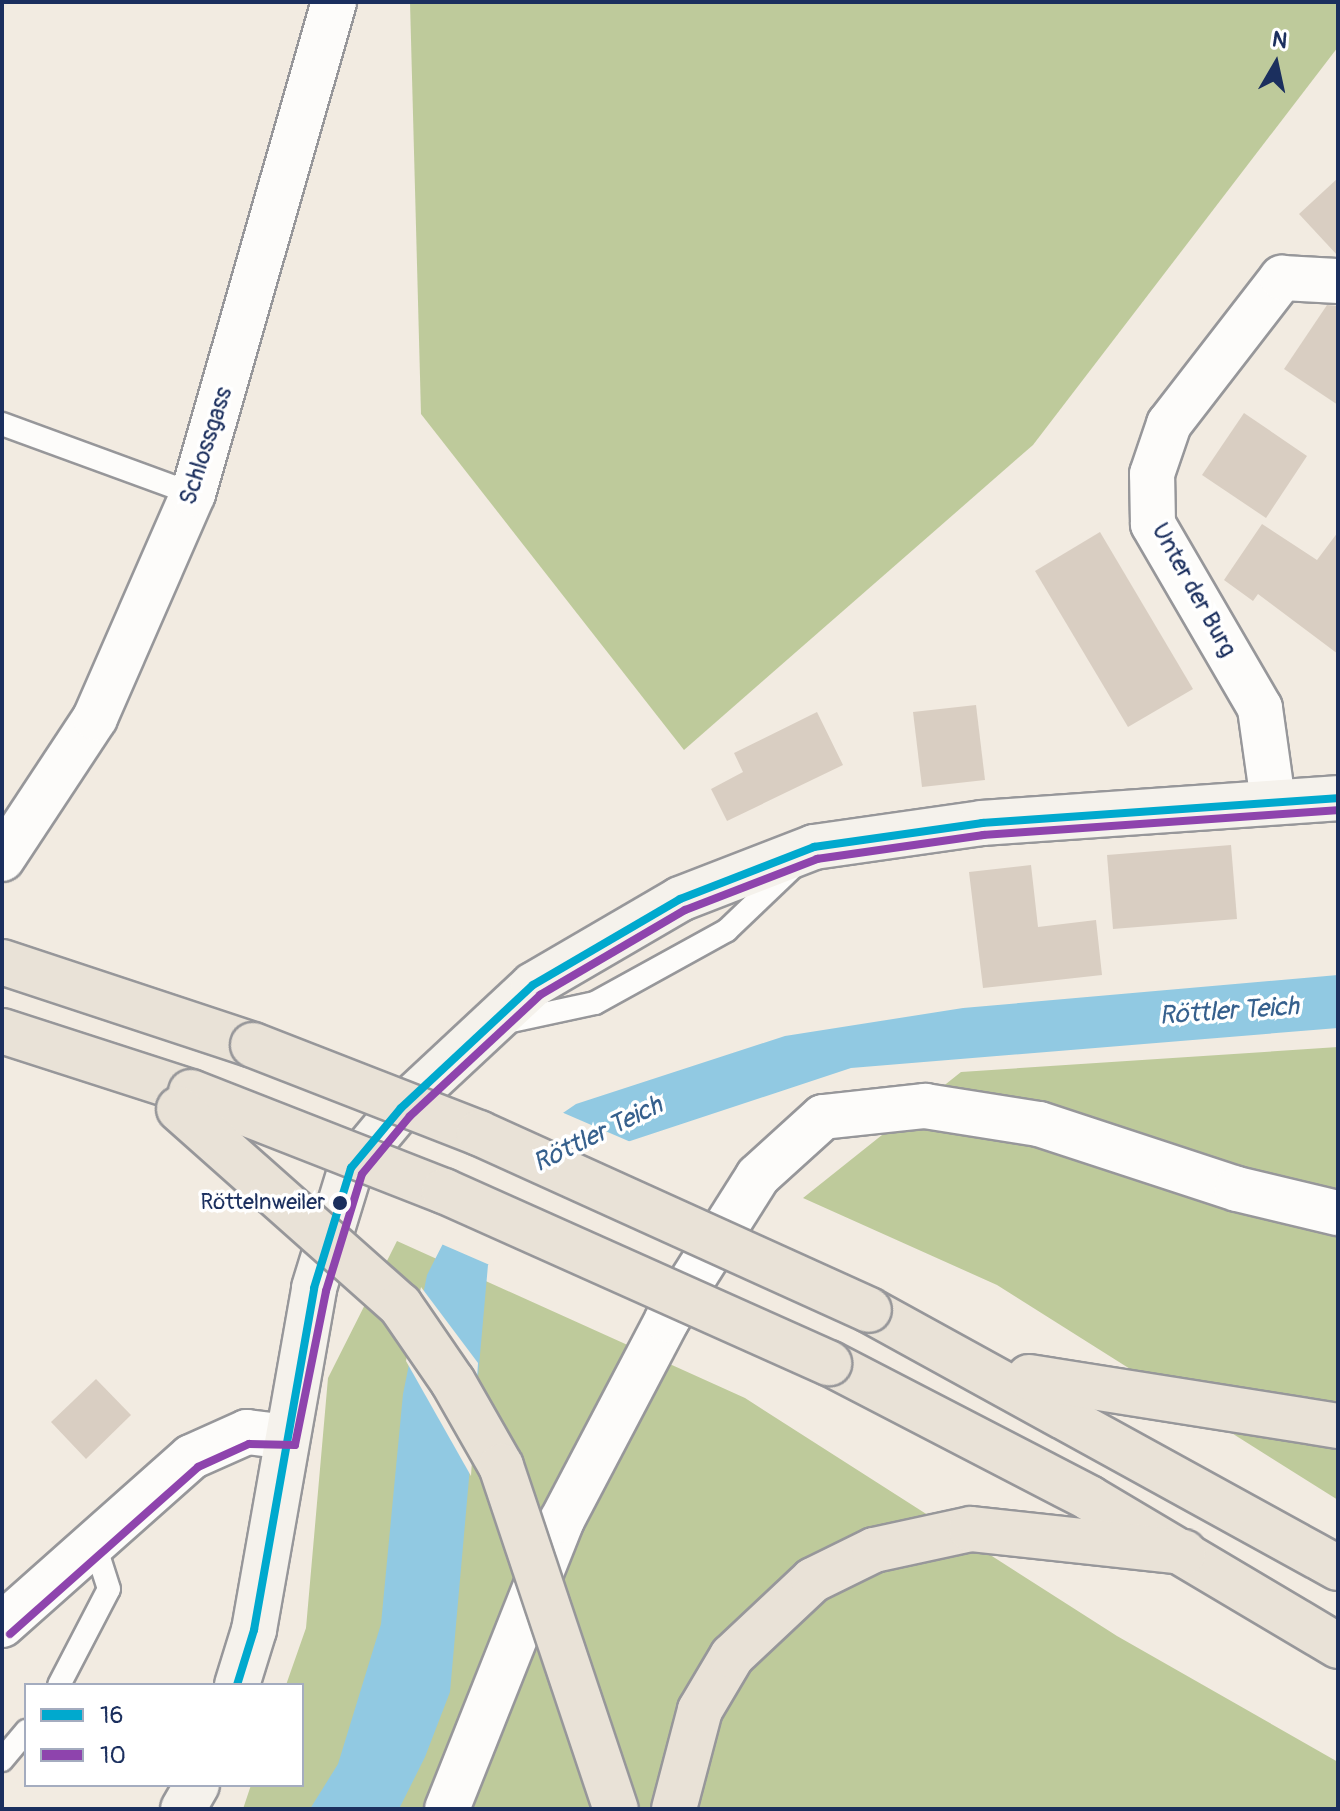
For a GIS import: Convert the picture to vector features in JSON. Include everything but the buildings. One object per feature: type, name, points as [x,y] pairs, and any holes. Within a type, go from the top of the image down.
[{"type":"highway","points":[[2,962],[253,1045],[479,1133],[869,1310],[991,1370],[1338,1568]]},
{"type":"highway","points":[[2,1031],[143,1077],[185,1101],[458,1197],[829,1363],[1184,1552],[1338,1646]]},
{"type":"highway","points":[[185,1101],[400,1305],[453,1382],[501,1466],[616,1809]]},
{"type":"highway","points":[[991,1370],[1338,1426]]},
{"type":"highway","points":[[674,1809],[700,1710],[732,1656],[813,1580],[874,1550],[971,1529],[1184,1552]]},
{"type":"street","name":"Schlossgass","points":[[2,859],[95,718],[193,494],[334,2]]},
{"type":"street","name":"Unter der Burg","points":[[1273,801],[1260,708],[1153,524],[1152,474],[1169,424],[1282,278],[1338,281]]},
{"type":"street","points":[[238,1683],[254,1630],[314,1288],[351,1168],[401,1108],[533,985],[680,899],[814,847],[982,823],[1338,798]]},
{"type":"street","points":[[447,1809],[562,1520],[667,1320],[758,1176],[823,1117],[925,1106],[1039,1124],[1237,1189],[1338,1213]]},
{"type":"street","points":[[2,1625],[191,1457],[247,1432],[286,1437]]},
{"type":"street","points":[[183,1809],[196,1787]]},
{"type":"lane","points":[[2,424],[193,494]]},
{"type":"lane","points":[[60,1683],[109,1589],[94,1542]]},
{"type":"lane","points":[[2,1760],[24,1733]]},
{"type":"green space","points":[[410,2],[1338,2],[1338,47],[1033,445],[684,750],[421,414]]},
{"type":"green space","points":[[1338,1047],[1338,1500],[997,1285],[803,1198],[961,1072]]},
{"type":"green space","points":[[397,1241],[745,1398],[1117,1636],[1338,1762],[1338,1809],[243,1809],[250,1787],[304,1787],[304,1683],[287,1683],[306,1628],[328,1378]]},
{"type":"water","name":"Röttler Teich","points":[[1338,975],[1338,1028],[851,1068],[606,1149],[553,1185],[488,1265],[450,1692],[425,1757],[399,1809],[310,1809],[338,1764],[381,1624],[403,1394],[427,1275],[481,1169],[576,1104],[785,1036],[963,1008]]},
{"type":"pier","points":[[559,1111],[633,1143],[556,1188],[492,1266],[439,1243],[479,1166]]},
{"type":"pier","points":[[421,1287],[478,1363],[471,1476],[406,1361]]},
{"type":"transit line","name":"16","points":[[238,1683],[254,1630],[314,1288],[351,1168],[401,1108],[533,985],[680,899],[814,847],[982,823],[1338,798]]},
{"type":"transit line","name":"10","points":[[10,1634],[198,1467],[249,1444],[295,1445],[326,1291],[362,1174],[410,1116],[540,995],[685,910],[817,859],[983,835],[1338,810]]},
{"type":"place","name":"Röttelnweiler","points":[[340,1203]]}]
